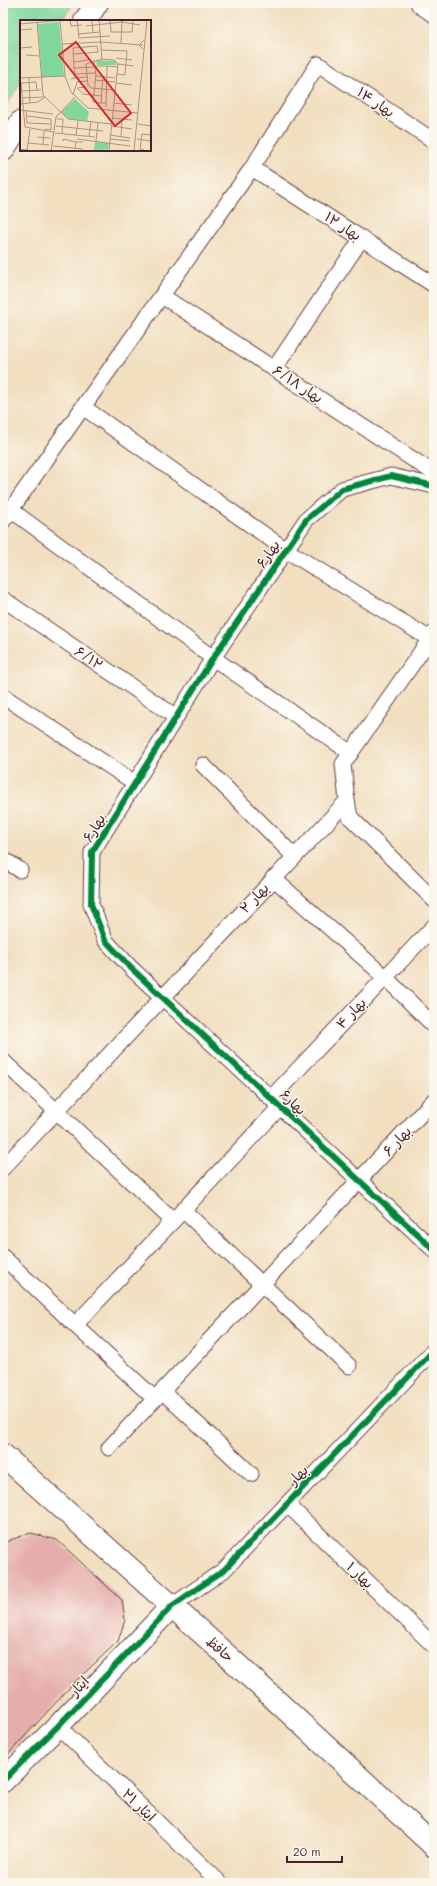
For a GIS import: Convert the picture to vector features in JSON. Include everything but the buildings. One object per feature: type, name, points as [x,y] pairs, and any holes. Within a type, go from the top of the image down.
[{"type":"main road","points":[[86,20],[97,3]]},
{"type":"main road","points":[[422,3],[434,11]]},
{"type":"main road","points":[[3,150],[20,124]]},
{"type":"main road","name":"حافظ","points":[[3,1456],[172,1606],[434,1846]]},
{"type":"main road","name":"ایثار","points":[[3,1781],[58,1726],[172,1606]]},
{"type":"street","name":"بهار ۱۴","points":[[252,168],[318,64],[434,141]]},
{"type":"street","name":"بهار ۱۲","points":[[252,168],[434,285]]},
{"type":"street","points":[[252,168],[7,516],[351,753]]},
{"type":"street","points":[[274,369],[362,238]]},
{"type":"street","name":"بهار ۶/۱۸","points":[[162,296],[434,473]]},
{"type":"street","points":[[83,407],[286,550],[432,636],[343,764],[350,818],[434,900]]},
{"type":"street","name":"بهار۶","points":[[434,486],[391,476],[342,489],[306,520],[213,658],[92,852],[91,904],[105,940],[131,968],[434,1250]]},
{"type":"street","name":"۶/۱۲","points":[[3,599],[176,718]]},
{"type":"street","points":[[3,696],[135,783]]},
{"type":"street","points":[[203,765],[294,856]]},
{"type":"street","name":"بهار ۲","points":[[3,1168],[162,996],[347,801]]},
{"type":"street","points":[[3,858],[20,870]]},
{"type":"street","points":[[273,878],[385,977],[434,1026]]},
{"type":"street","name":"بهار ۴","points":[[75,1325],[183,1210],[385,977],[433,927]]},
{"type":"street","points":[[3,1061],[172,1221]]},
{"type":"street","name":"بهار ۶","points":[[109,1448],[360,1181],[434,1100]]},
{"type":"street","points":[[183,1210],[349,1366]]},
{"type":"street","points":[[3,1257],[75,1325],[251,1474]]},
{"type":"street","name":"بهار","points":[[172,1606],[224,1570],[434,1350]]},
{"type":"street","name":"بهار ۱","points":[[287,1504],[434,1646]]},
{"type":"street","name":"ایثار ۲۱","points":[[58,1726],[216,1882]]},
{"type":"green space","points":[[3,3],[73,3],[62,20],[20,20],[20,84],[3,110]]},
{"type":"cycle path","points":[[434,486],[391,476],[342,489],[306,520],[213,658],[92,852],[91,904],[105,940],[131,968],[434,1250]]},
{"type":"cycle path","points":[[3,1781],[58,1726],[172,1606],[224,1570],[434,1350]]}]
